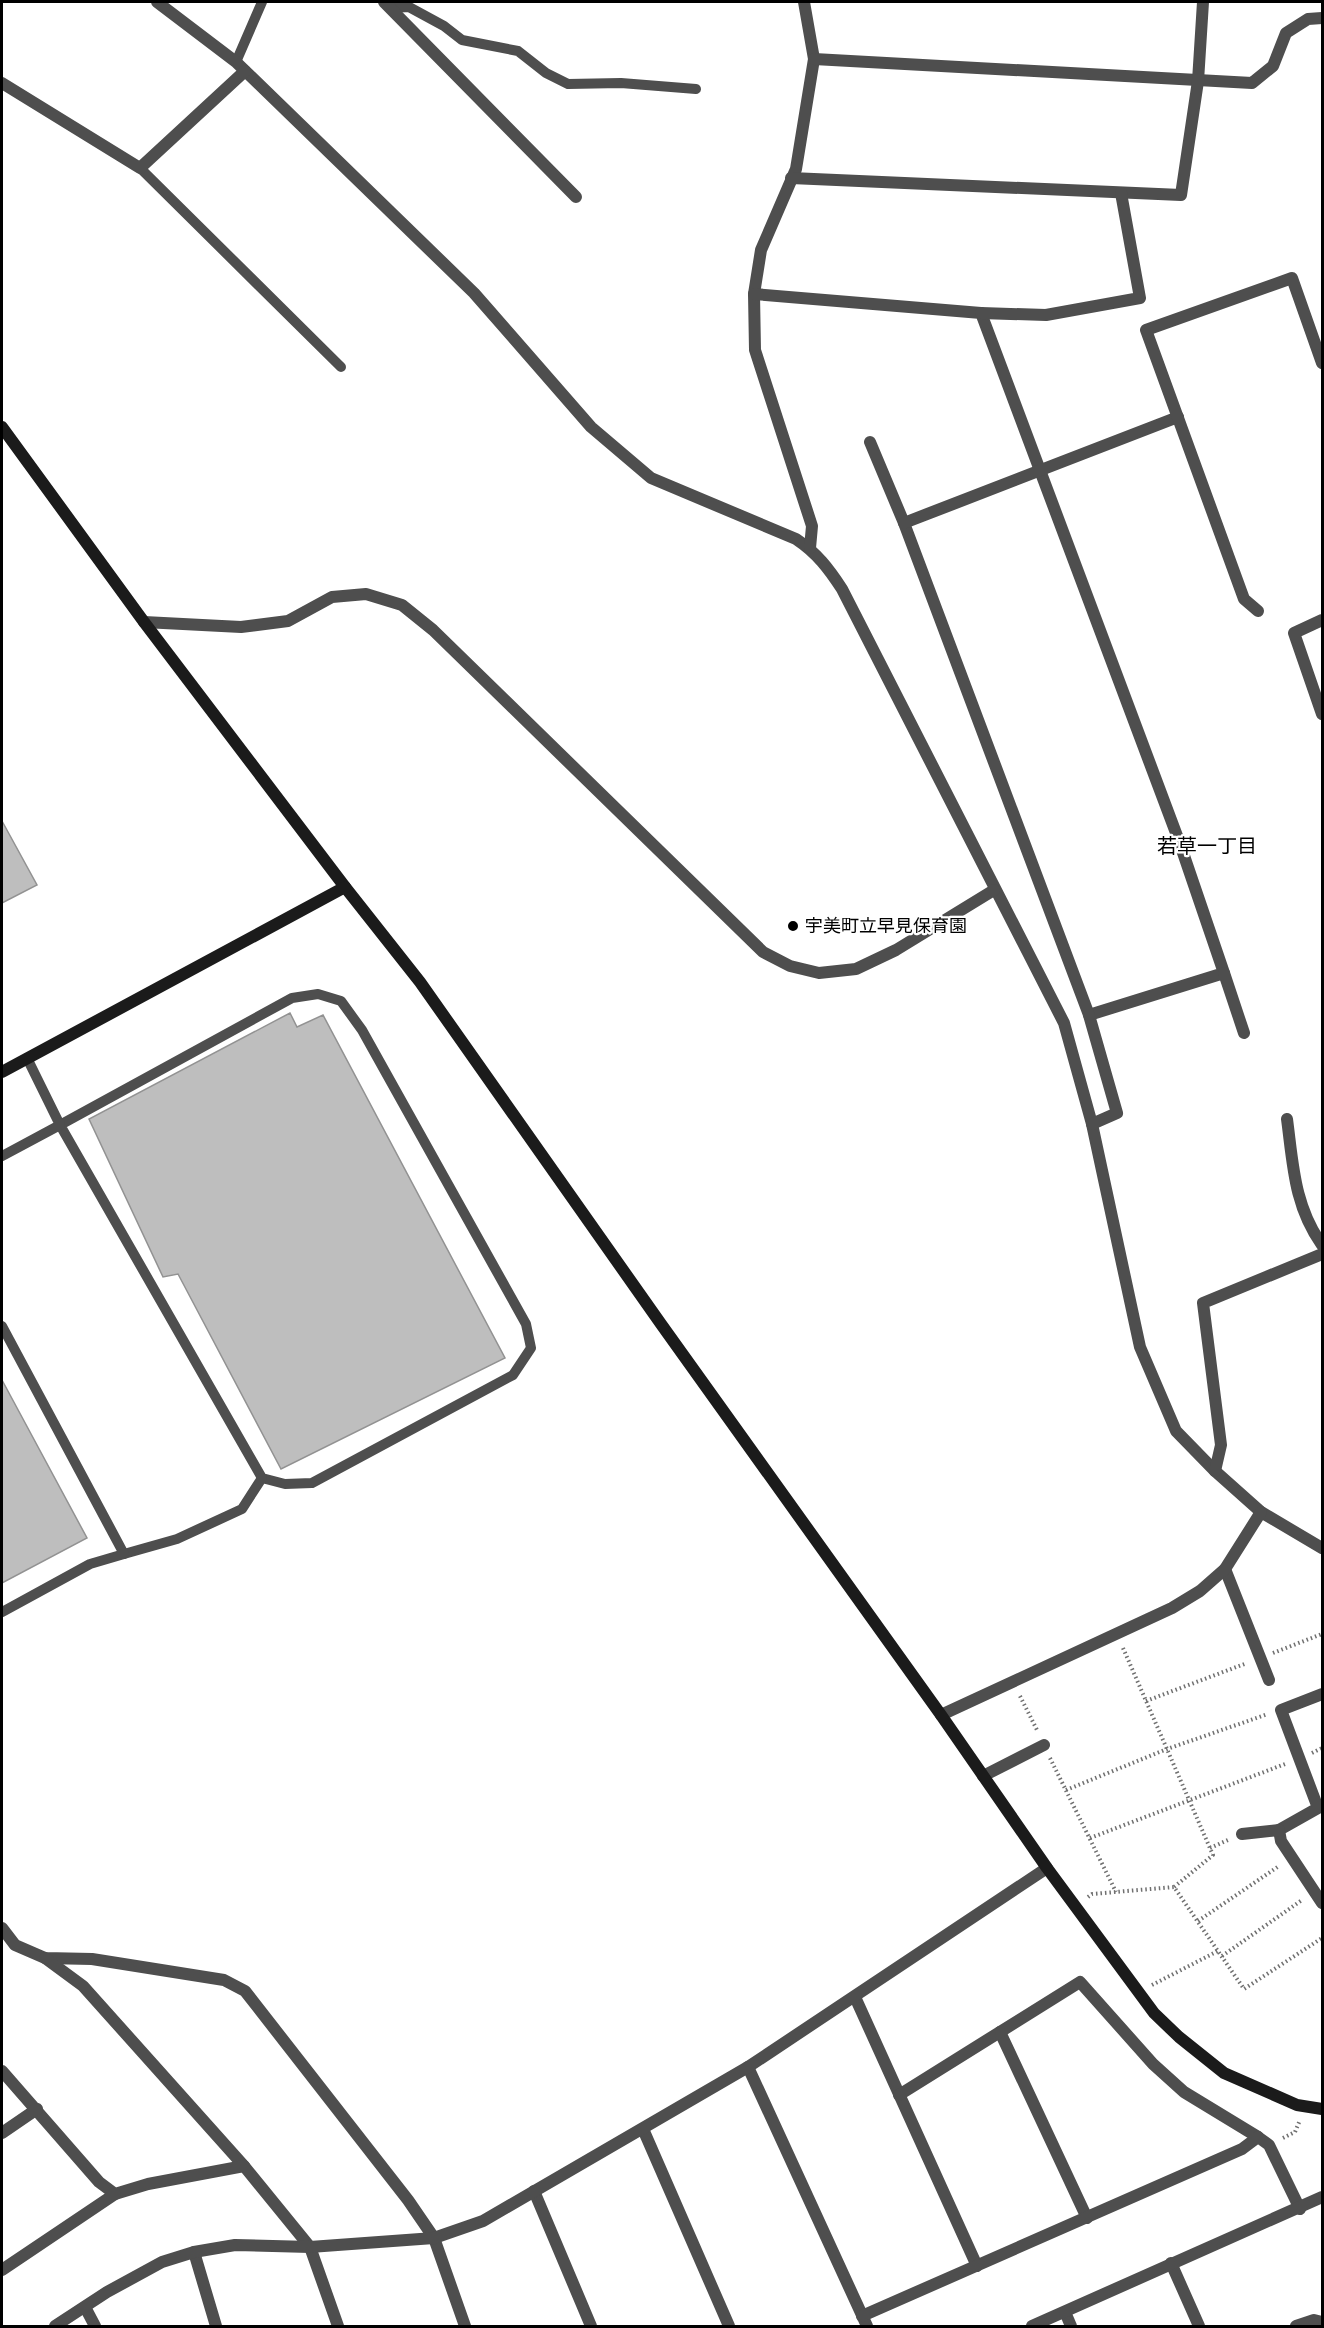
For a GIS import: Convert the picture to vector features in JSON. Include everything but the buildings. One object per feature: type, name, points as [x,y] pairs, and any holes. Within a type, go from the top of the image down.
[{"type":"street","points":[[157,2],[240,66],[474,293],[591,427],[651,478],[796,539],[810,548],[826,564],[842,589],[1064,1023],[1092,1124],[1140,1347],[1176,1431],[1215,1471],[1261,1512],[1323,1548]]},
{"type":"street","points":[[804,2],[813,59],[796,169],[761,250],[754,294],[755,350],[812,525],[810,548]]},
{"type":"street","points":[[791,178],[1181,195],[1198,81],[1203,2]]},
{"type":"street","points":[[388,5],[576,197]]},
{"type":"street","points":[[813,59],[1252,83],[1273,66],[1286,33],[1308,19],[1323,18]]},
{"type":"street","points":[[2,82],[140,168],[240,66]]},
{"type":"street","points":[[754,294],[981,313],[1046,315],[1140,298],[1121,193]]},
{"type":"street","points":[[1258,611],[1244,599],[1146,330],[1292,278],[1323,363]]},
{"type":"street","points":[[981,313],[1179,841],[1244,1033]]},
{"type":"street","points":[[904,523],[1178,417]]},
{"type":"street","points":[[2,427],[144,622],[420,982],[941,1715],[1047,1868],[1154,2013],[1179,2037],[1224,2073],[1298,2105],[1323,2109]]},
{"type":"street","points":[[870,442],[904,523],[1089,1015],[1117,1113],[1092,1124]]},
{"type":"street","points":[[144,622],[253,626],[288,621],[332,597],[366,594],[402,605],[433,630],[763,952],[790,966],[819,973],[856,969],[896,950],[994,890]]},
{"type":"street","points":[[1323,620],[1294,633],[1323,714]]},
{"type":"street","points":[[2,1072],[345,887]]},
{"type":"street","points":[[1089,1015],[1224,973]]},
{"type":"street","points":[[1287,1119],[1297,1193],[1315,1235],[1323,1245]]},
{"type":"street","points":[[1215,1471],[1221,1445],[1203,1304],[1323,1254]]},
{"type":"street","points":[[941,1715],[1172,1608],[1200,1591],[1225,1569],[1261,1512]]},
{"type":"street","points":[[1225,1569],[1269,1680]]},
{"type":"street","points":[[1242,1834],[1279,1830],[1318,1808],[1281,1710],[1323,1694]]},
{"type":"street","points":[[984,1776],[1044,1745]]},
{"type":"street","points":[[1279,1830],[1281,1841],[1323,1903]]},
{"type":"street","points":[[55,2326],[162,2262],[194,2252],[235,2245],[310,2247],[434,2238],[483,2221],[748,2067],[1047,1868]]},
{"type":"street","points":[[2,1928],[15,1945],[45,1958],[83,1986],[244,2166],[310,2247],[338,2326]]},
{"type":"street","points":[[45,1958],[92,1959],[224,1980],[245,1991],[408,2200],[434,2238],[465,2326]]},
{"type":"street","points":[[899,2095],[1080,1982],[1153,2064],[1184,2092],[1269,2145],[1300,2209]]},
{"type":"street","points":[[855,1997],[977,2266]]},
{"type":"street","points":[[1000,2032],[1087,2218]]},
{"type":"street","points":[[748,2067],[864,2321],[977,2266],[1242,2150],[1258,2137]]},
{"type":"street","points":[[2,2071],[99,2181],[115,2194]]},
{"type":"street","points":[[2,2133],[37,2109]]},
{"type":"street","points":[[643,2129],[729,2326]]},
{"type":"street","points":[[2,2270],[115,2194],[148,2184],[244,2166]]},
{"type":"street","points":[[534,2191],[591,2326]]},
{"type":"street","points":[[1032,2326],[1323,2197]]},
{"type":"street","points":[[194,2252],[216,2326]]},
{"type":"street","points":[[1171,2264],[1199,2326]]},
{"type":"street","points":[[85,2307],[95,2326]]},
{"type":"street","points":[[1065,2312],[1071,2326]]},
{"type":"street","points":[[1296,2326],[1314,2320],[1323,2322]]},
{"type":"lane","points":[[240,66],[262,2]]},
{"type":"lane","points":[[388,5],[410,6],[444,26],[462,40],[518,51],[546,74],[568,84],[621,83],[696,89]]},
{"type":"lane","points":[[140,168],[340,367]]},
{"type":"lane","points":[[2,1156],[60,1125],[292,998],[318,994],[341,1001],[362,1030],[526,1324],[531,1348],[513,1375],[312,1483],[285,1484],[262,1478],[60,1125],[27,1058]]},
{"type":"lane","points":[[2,1326],[124,1554]]},
{"type":"lane","points":[[2,1612],[90,1564],[177,1539],[242,1509],[262,1478]]},
{"type":"path","points":[[1074,1904],[1092,1894],[1174,1887],[1213,1855],[1117,1633]]},
{"type":"path","points":[[1146,1701],[1323,1634]]},
{"type":"path","points":[[1013,1681],[1116,1892]]},
{"type":"path","points":[[1066,1790],[1167,1749],[1281,1710]]},
{"type":"path","points":[[1090,1839],[1299,1758]]},
{"type":"path","points":[[1198,1921],[1292,1857]]},
{"type":"path","points":[[1174,1887],[1244,1989],[1323,1938]]},
{"type":"path","points":[[1222,1956],[1315,1892]]},
{"type":"path","points":[[1140,1994],[1156,1982],[1218,1951]]},
{"type":"path","points":[[1269,2145],[1295,2132],[1305,2106]]},
{"type":"place","name":"宇美町立早見保育園","points":[[793,926]]},
{"type":"district","name":"若草一丁目","points":[[1207,846]]}]
